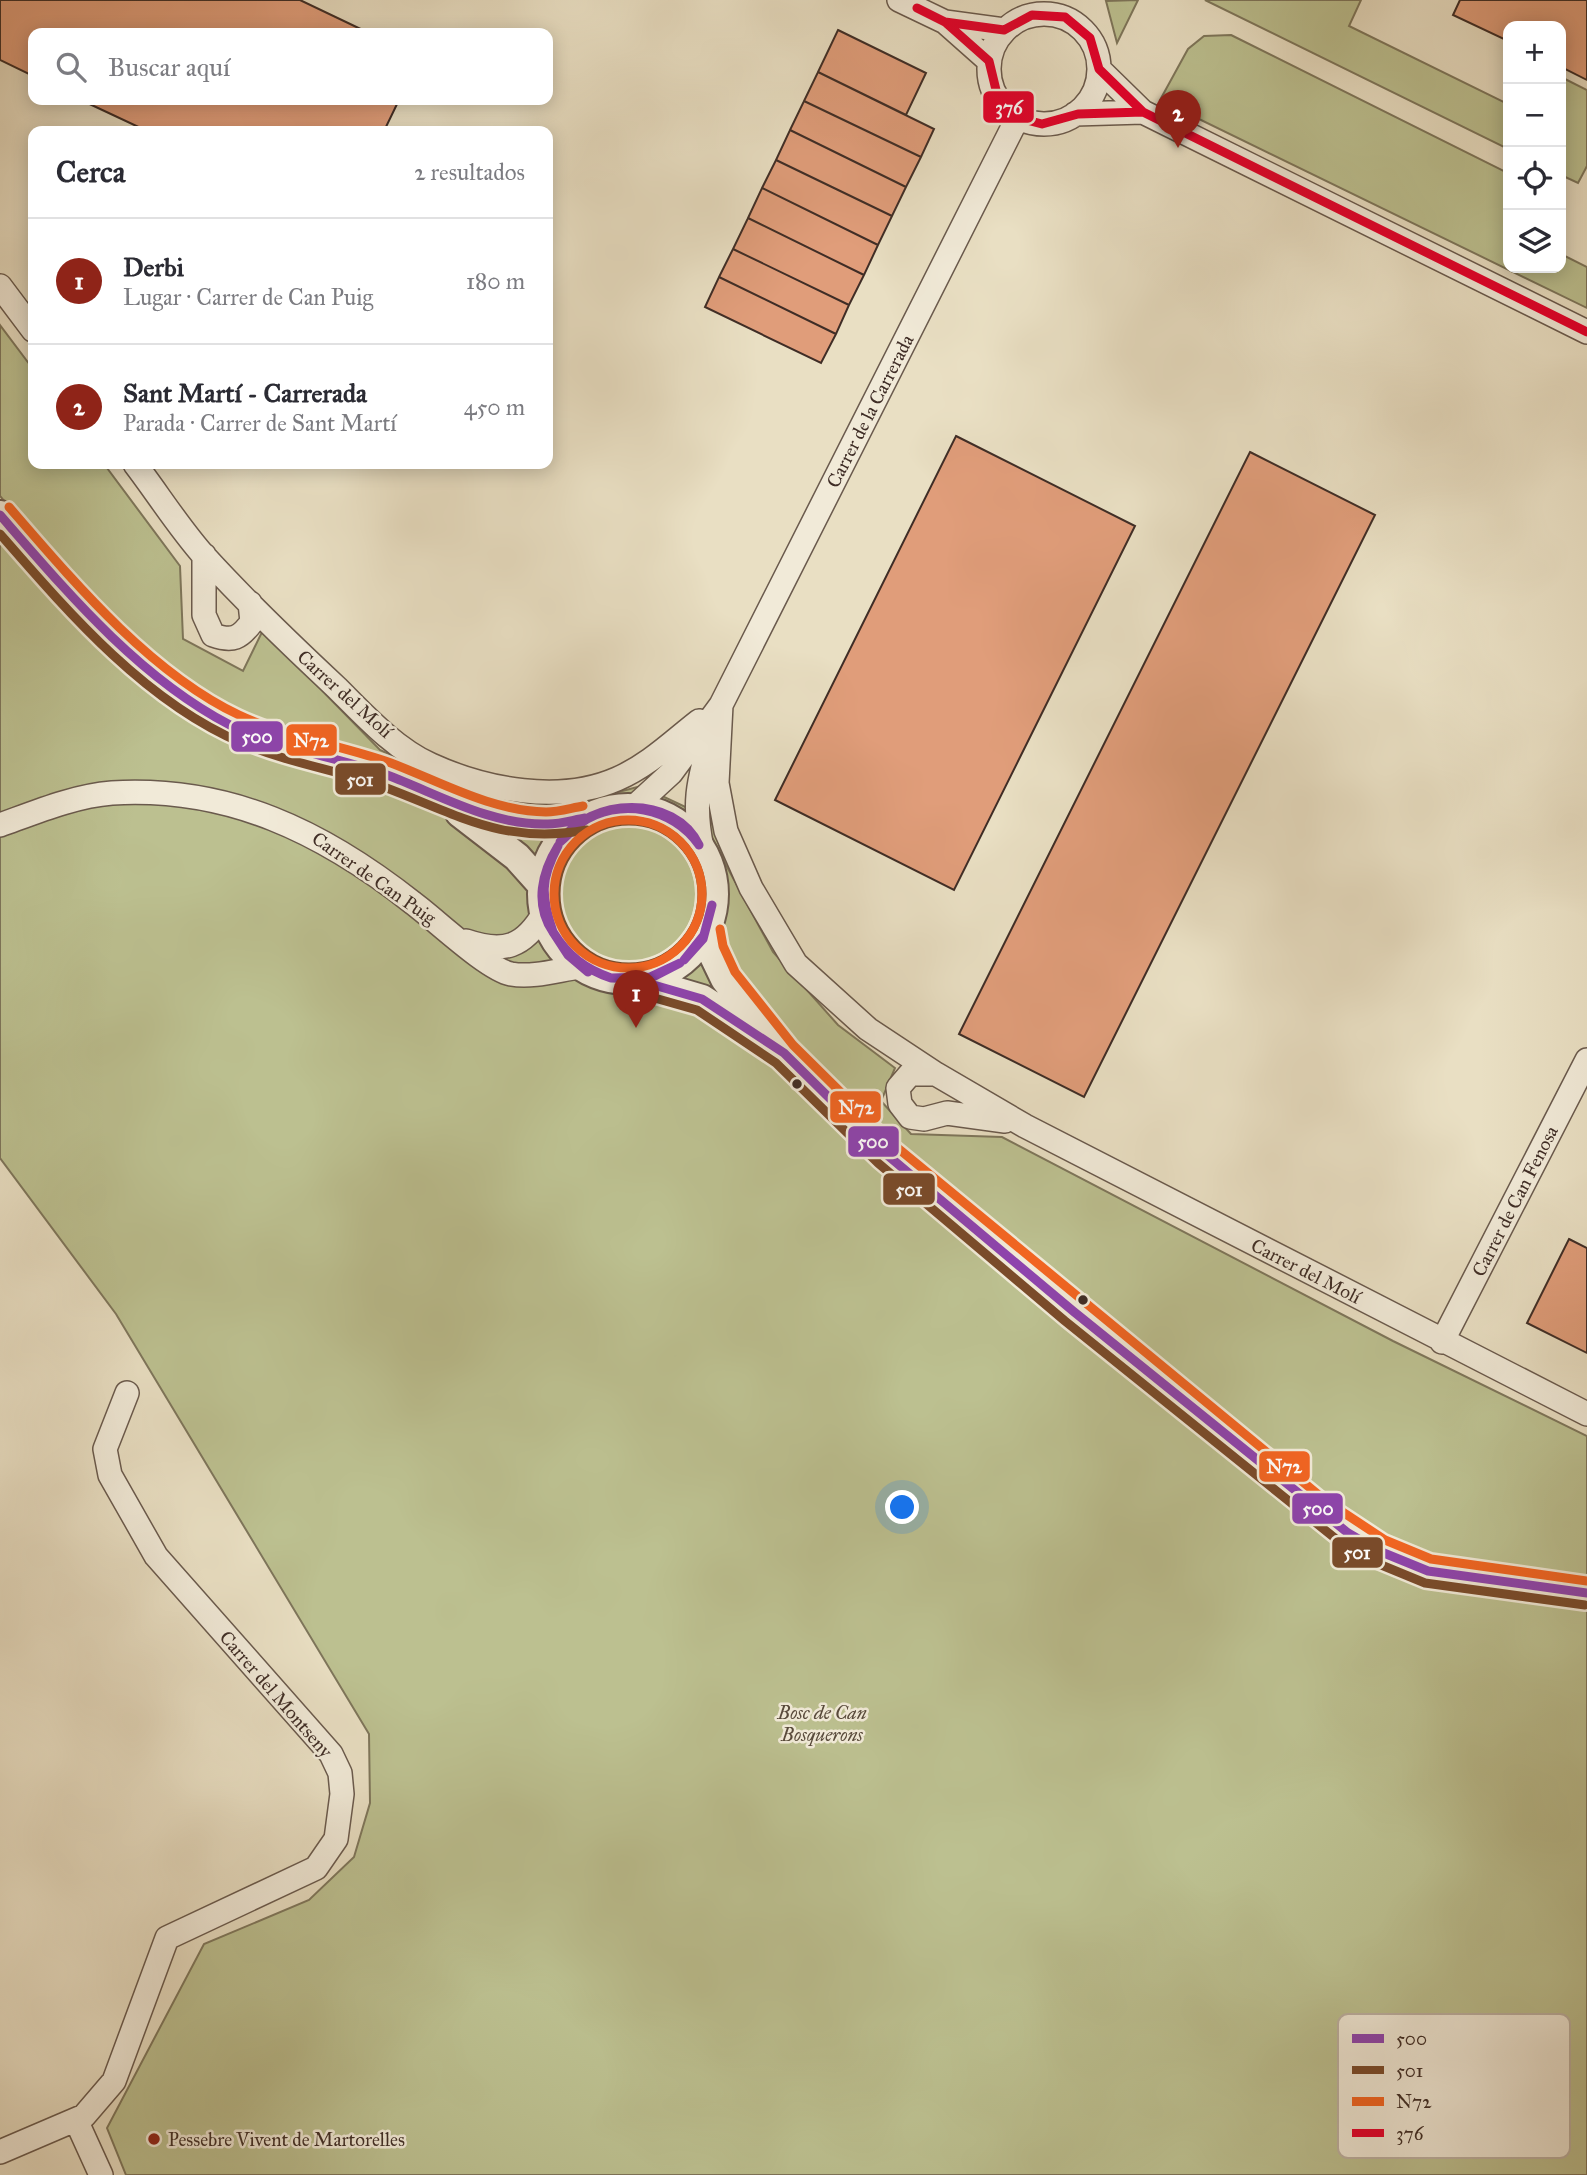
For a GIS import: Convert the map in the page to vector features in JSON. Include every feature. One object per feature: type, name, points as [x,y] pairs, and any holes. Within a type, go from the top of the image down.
[{"type":"street","points":[[899,0],[945,22],[989,61]]},
{"type":"street","points":[[1069,9],[1090,38],[1099,69],[1097,85],[1088,102],[1075,114],[1059,122],[1041,124],[1018,117],[996,96],[990,79],[989,61],[995,44],[1004,30],[1032,15],[1069,9]]},
{"type":"street","points":[[945,22],[1004,30]]},
{"type":"street","points":[[1099,69],[1143,112],[1587,332]]},
{"type":"street","points":[[1075,114],[1143,112]]},
{"type":"street","name":"Carrer de la Carrerada","points":[[635,806],[671,774],[721,705],[1018,117]]},
{"type":"street","points":[[0,286],[28,323]]},
{"type":"street","name":"Carrer del Molí","points":[[139,469],[204,555],[250,603],[377,727],[429,764],[490,785],[532,792],[581,788],[615,780],[650,762],[721,705]]},
{"type":"street","points":[[0,515],[102,622],[170,685],[206,712],[260,736],[367,767],[479,814],[545,824],[635,806],[662,813],[674,820],[702,848],[714,884],[708,931],[711,950],[725,979],[784,1053],[886,1154],[1073,1311],[1348,1533],[1389,1555],[1428,1571],[1587,1593]]},
{"type":"street","points":[[204,555],[204,615],[213,635],[228,641],[241,636],[252,622],[250,603]]},
{"type":"street","name":"Carrer de la Carrerada","points":[[702,848],[696,819],[696,788],[721,705]]},
{"type":"street","name":"Carrer del Molí","points":[[721,705],[716,783],[726,831],[751,888],[796,964],[868,1029],[936,1074],[1026,1126],[1442,1342],[1587,1414]]},
{"type":"street","name":"Carrer de Can Puig","points":[[0,825],[74,800],[110,793],[176,795],[230,803],[286,822],[321,839],[400,892],[497,970],[513,974],[579,967]]},
{"type":"street","points":[[441,798],[517,857],[542,885]]},
{"type":"street","points":[[585,818],[558,844],[542,885],[544,913],[555,937],[579,967],[604,978],[640,981],[702,999],[784,1053]]},
{"type":"street","name":"Carrer de Can Puig","points":[[460,939],[487,948],[515,944],[527,937],[544,913]]},
{"type":"street","points":[[640,981],[671,970],[698,947],[708,931]]},
{"type":"street","name":"Carrer de Can Fenosa","points":[[1442,1342],[1587,1060]]},
{"type":"street","name":"Carrer del Molí","points":[[936,1074],[910,1074],[898,1088],[900,1104],[910,1116],[924,1119],[947,1113],[983,1116],[1026,1126]]},
{"type":"street","name":"Carrer del Montseny","points":[[0,2152],[84,2116],[114,2081],[167,1938],[316,1868],[335,1839],[342,1794],[340,1773],[331,1754],[156,1556],[110,1475],[105,1449],[127,1393]]},
{"type":"street","points":[[76,2120],[101,2175]]},
{"type":"green space","points":[[1138,0],[1117,43],[1106,1]]},
{"type":"green space","points":[[1205,0],[1361,0],[1349,26],[1503,102],[1503,147]]},
{"type":"green space","points":[[1231,35],[1503,171],[1503,267],[1160,100],[1188,49],[1204,36]]},
{"type":"green space","points":[[1566,80],[1587,90],[1587,166],[1578,183],[1566,177]]},
{"type":"green space","points":[[1566,256],[1587,267],[1587,308],[1515,273],[1566,273]]},
{"type":"green space","name":"Bosc de Can Bosquerons","points":[[0,325],[28,362],[28,469],[108,469],[180,566],[183,639],[243,671],[263,630],[380,750],[462,789],[520,808],[592,799],[641,786],[711,819],[725,863],[773,952],[838,1025],[895,1068],[881,1101],[911,1134],[1002,1137],[1393,1341],[1587,1436],[1587,2175],[126,2175],[107,2128],[204,1944],[309,1900],[354,1857],[370,1803],[369,1734],[116,1314],[0,1158],[0,535],[148,685],[185,717],[231,740],[189,686],[112,616],[27,529],[0,496]]},
{"type":"building","points":[[0,0],[300,0],[359,28],[28,28],[28,74],[0,60]]},
{"type":"building","points":[[1460,0],[1587,0],[1587,80],[1566,70],[1566,21],[1503,21],[1503,39],[1453,15]]},
{"type":"building","points":[[838,30],[926,73],[906,115],[818,72]]},
{"type":"building","points":[[818,72],[934,129],[921,157],[804,101]]},
{"type":"building","points":[[804,101],[921,157],[906,187],[790,130]]},
{"type":"building","points":[[92,105],[397,105],[386,126],[136,126]]},
{"type":"building","points":[[790,130],[906,187],[892,216],[776,160]]},
{"type":"building","points":[[776,160],[892,216],[878,245],[762,188]]},
{"type":"building","points":[[762,188],[878,245],[864,275],[748,218]]},
{"type":"building","points":[[748,218],[864,275],[849,305],[733,249]]},
{"type":"building","points":[[733,249],[849,305],[836,334],[719,277]]},
{"type":"building","points":[[719,277],[836,334],[821,363],[705,307]]},
{"type":"building","points":[[956,436],[1135,526],[954,890],[775,800]]},
{"type":"building","points":[[1250,452],[1375,515],[1084,1097],[959,1034]]},
{"type":"building","points":[[1569,1239],[1587,1248],[1587,1353],[1527,1323]]},
{"type":"transit line","name":"376","points":[[917,8],[945,22],[989,61],[997,94],[1019,118],[1042,124],[1078,114],[1143,112]]},
{"type":"transit line","name":"376","points":[[945,22],[1004,30],[1032,15],[1065,17],[1090,38],[1099,69],[1143,112],[1587,332]]},
{"type":"transit line","name":"N72","points":[[9,507],[86,594],[144,650],[206,697],[239,715],[276,730],[391,763],[506,807],[546,812],[583,806]]},
{"type":"transit line","name":"500","points":[[0,515],[78,603],[134,658],[196,705],[230,725],[268,741],[387,775],[506,820],[548,824],[585,818]]},
{"type":"transit line","name":"501","points":[[0,534],[81,624],[141,679],[173,704],[242,743],[367,781],[482,825],[530,834],[587,830]]},
{"type":"transit line","name":"500","points":[[560,842],[574,827],[591,816],[632,807],[671,817],[687,828],[699,845]]},
{"type":"transit line","name":"500","points":[[560,842],[581,823],[596,815],[611,810],[628,809],[660,814],[688,832],[699,845]]},
{"type":"transit line","name":"N72","points":[[628,820],[656,826],[669,832],[680,842],[690,853],[696,866],[702,894],[696,922],[690,935],[680,946],[669,956],[656,962],[628,968],[600,962],[587,956],[576,946],[566,935],[560,922],[554,894],[560,866],[566,853],[576,842],[587,832],[600,826],[628,820]]},
{"type":"transit line","name":"501","points":[[629,821],[657,827],[680,843],[696,866],[702,894],[696,922],[680,945],[657,961],[629,967],[601,961],[578,945],[562,922],[556,894],[562,866],[578,843],[601,827],[629,821]]},
{"type":"transit line","name":"500","points":[[553,932],[544,910],[542,888],[548,866],[558,846]]},
{"type":"transit line","name":"500","points":[[553,932],[544,888],[548,869],[558,846]]},
{"type":"transit line","name":"500","points":[[684,960],[704,935],[712,905]]},
{"type":"transit line","name":"500","points":[[684,960],[703,939],[712,905]]},
{"type":"transit line","name":"N72","points":[[720,929],[723,946],[735,972],[793,1045],[894,1145],[1326,1501],[1385,1540],[1431,1559],[1587,1581]]},
{"type":"transit line","name":"500","points":[[553,932],[578,961],[611,978]]},
{"type":"transit line","name":"500","points":[[553,932],[568,955],[588,972]]},
{"type":"transit line","name":"500","points":[[611,978],[649,979],[680,963]]},
{"type":"transit line","name":"500","points":[[611,978],[650,977],[680,963]]},
{"type":"transit line","name":"500","points":[[640,981],[702,999],[784,1053],[886,1154],[1073,1311],[1348,1533],[1379,1551],[1428,1571],[1587,1593]]},
{"type":"transit line","name":"501","points":[[637,993],[697,1010],[776,1063],[878,1163],[1065,1321],[1341,1543],[1374,1562],[1425,1583],[1585,1605]]},
{"type":"place","name":"Sant Martí - Carrerada","points":[[1178,148]]},
{"type":"place","name":"Derbi","points":[[636,1028]]},
{"type":"place","name":"Pessebre Vivent de Martorelles","points":[[154,2139]]}]
